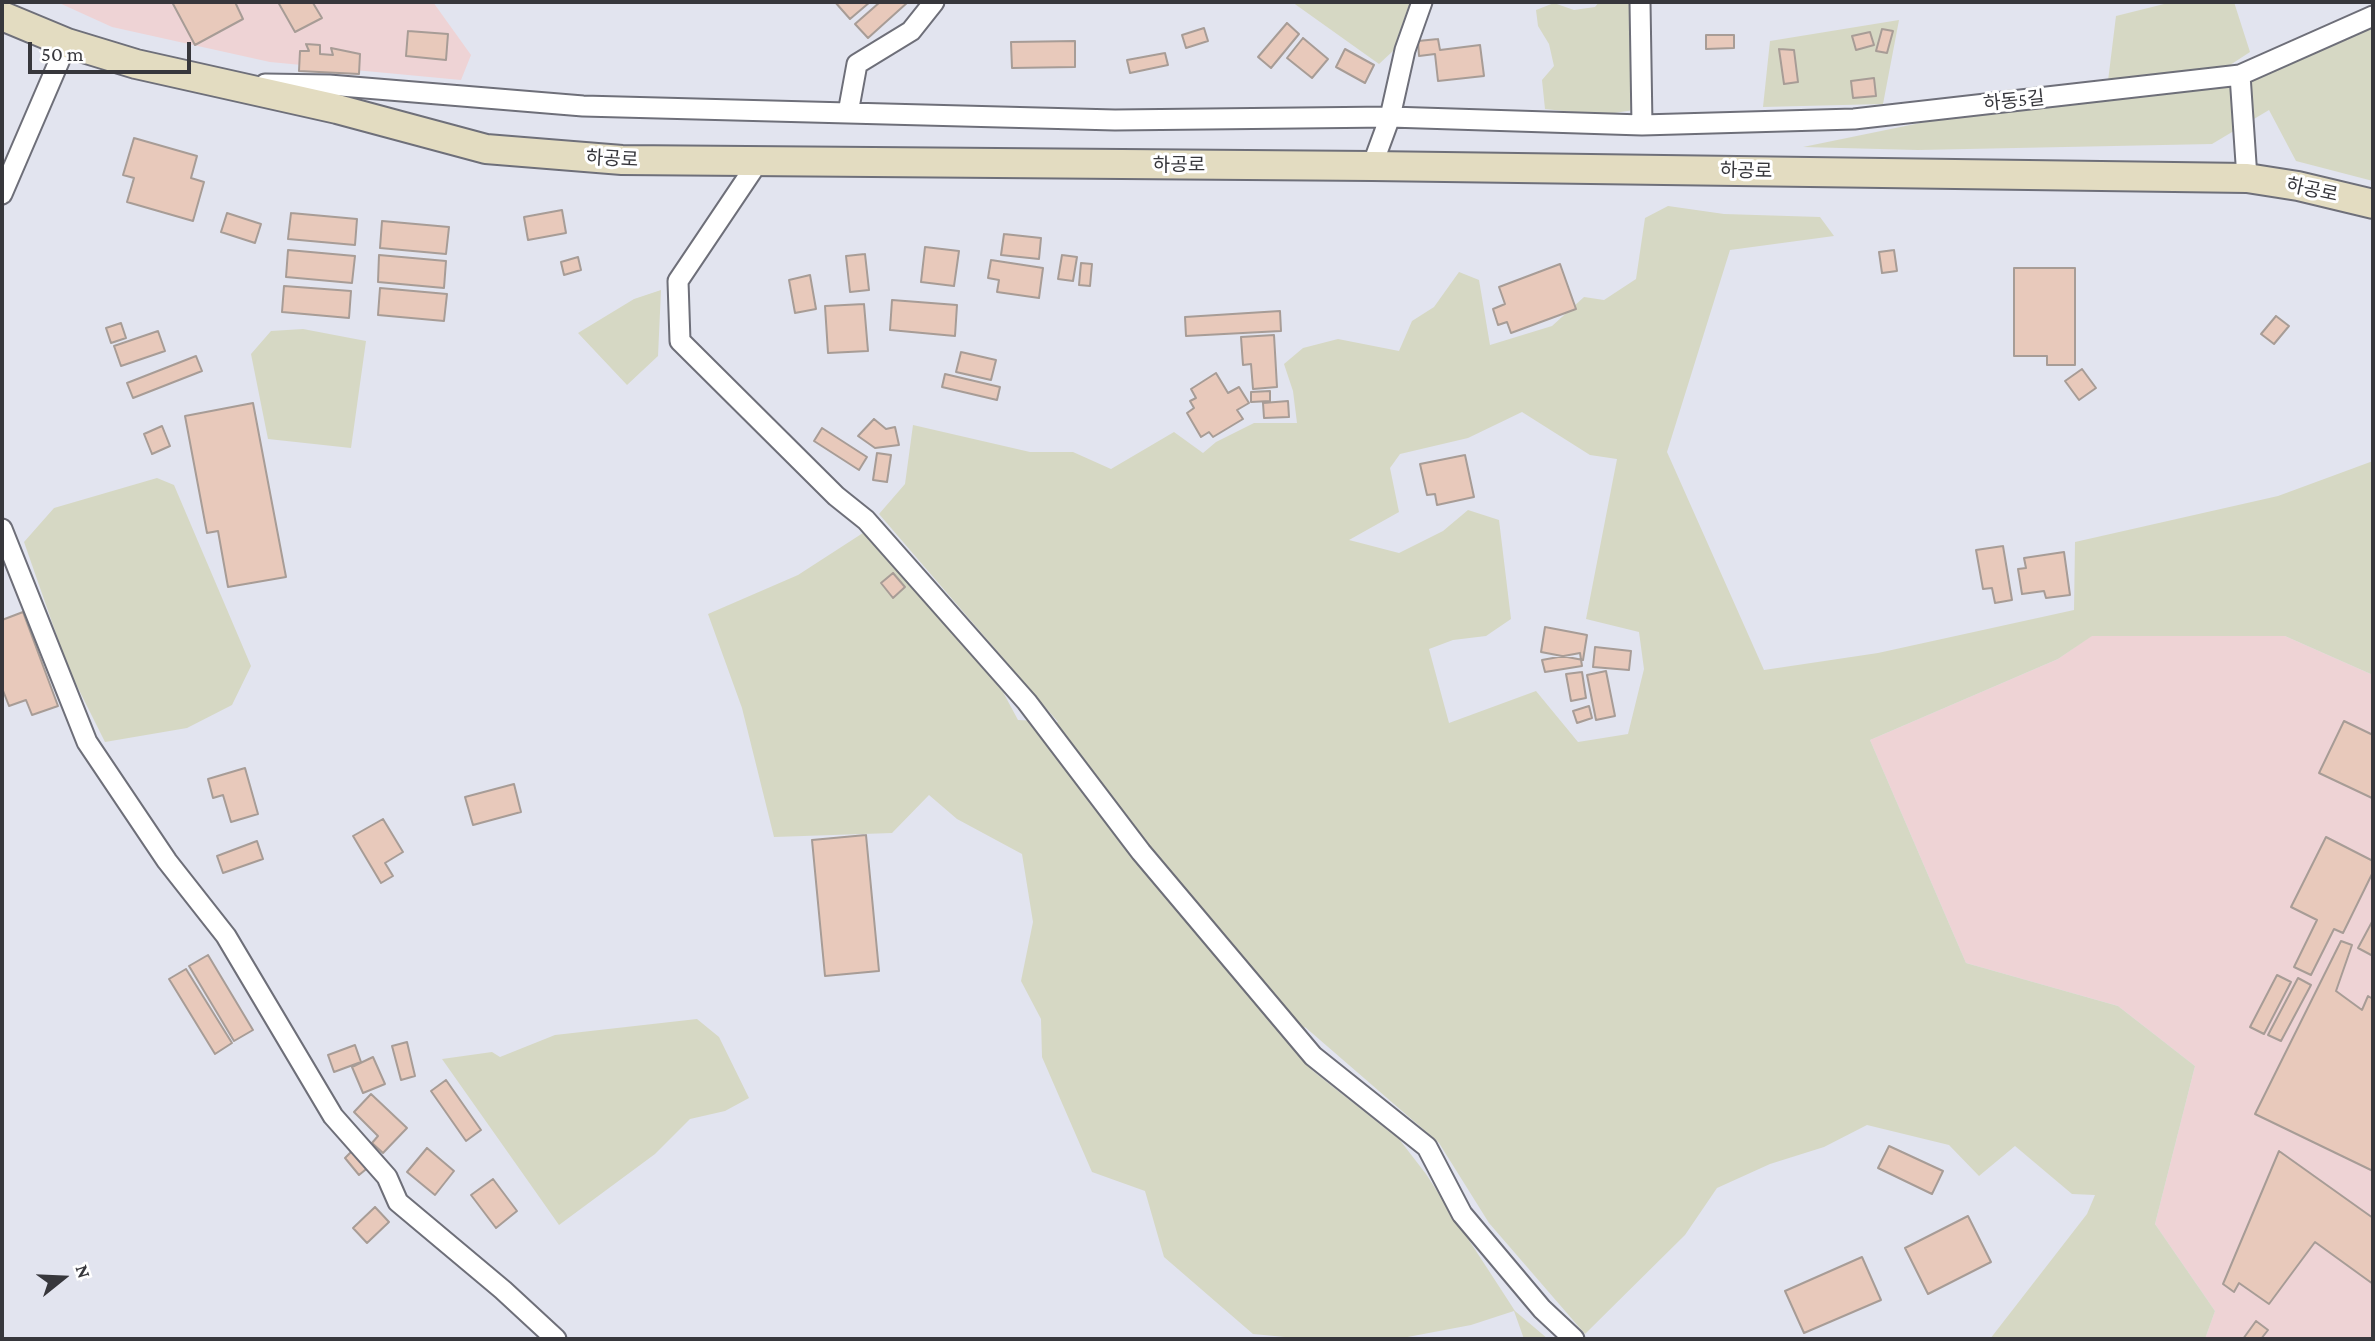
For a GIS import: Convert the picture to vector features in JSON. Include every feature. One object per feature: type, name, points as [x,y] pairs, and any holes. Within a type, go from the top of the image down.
[{"type":"main road","name":"하공로","points":[[2,16],[67,43],[136,64],[337,109],[486,149],[622,160],[1372,166],[2247,178],[2298,186],[2373,204]]},
{"type":"street","points":[[848,113],[857,64],[911,31],[934,2]]},
{"type":"street","points":[[1372,166],[1390,117],[1405,50],[1422,2]]},
{"type":"street","points":[[1640,2],[1642,125]]},
{"type":"street","name":"하동5길","points":[[226,84],[329,85],[583,106],[1115,120],[1390,117],[1642,125],[1854,119],[2239,75],[2373,16]]},
{"type":"street","points":[[2,194],[67,43]]},
{"type":"street","points":[[2239,75],[2247,178]]},
{"type":"street","points":[[758,162],[678,281],[680,341],[836,496],[875,531],[1027,702],[1140,852],[1313,1056],[1427,1147],[1462,1214],[1542,1309],[1574,1339]]},
{"type":"street","points":[[2,529],[87,742],[167,861],[226,936],[333,1116],[387,1177],[398,1202],[503,1290],[556,1339]]},
{"type":"shaded area","points":[[57,2],[433,2],[471,55],[461,80],[270,62],[112,27]]},
{"type":"shaded area","points":[[2091,636],[2285,636],[2373,675],[2373,1339],[2205,1339],[2215,1311],[2155,1224],[2195,1066],[2118,1006],[1966,963],[1870,740],[2058,659]]},
{"type":"green space","points":[[1292,2],[1410,2],[1393,51],[1379,64]]},
{"type":"green space","points":[[1599,2],[1632,2],[1634,110],[1601,115],[1545,109],[1542,80],[1554,66],[1549,44],[1538,26],[1536,10],[1554,3],[1574,10],[1595,7]]},
{"type":"green space","points":[[2172,2],[2234,2],[2250,52],[2227,67],[2108,81],[2116,16]]},
{"type":"green space","points":[[1899,20],[1883,104],[1763,107],[1770,41]]},
{"type":"green space","points":[[2373,26],[2373,181],[2296,161],[2269,110],[2212,144],[1918,150],[1803,147],[1959,115],[2230,86]]},
{"type":"green space","points":[[1668,206],[1724,214],[1820,217],[1834,236],[1730,250],[1667,452],[1764,670],[1878,653],[2074,610],[2075,542],[2278,496],[2373,461],[2373,675],[2285,636],[2092,636],[2058,659],[1870,740],[1966,963],[2118,1006],[2195,1066],[2155,1224],[2215,1311],[2205,1339],[1990,1339],[2087,1214],[2095,1195],[2072,1194],[2015,1146],[1979,1176],[1949,1145],[1867,1125],[1824,1147],[1770,1164],[1717,1188],[1685,1235],[1585,1334],[1489,1223],[1439,1143],[1305,1027],[1290,1043],[1313,1071],[1399,1139],[1426,1174],[1515,1311],[1548,1339],[1524,1339],[1514,1311],[1471,1325],[1397,1339],[1306,1339],[1253,1334],[1164,1257],[1145,1191],[1092,1172],[1042,1057],[1041,1019],[1021,981],[1033,922],[1022,854],[957,819],[929,795],[892,833],[774,837],[742,708],[708,614],[798,575],[866,531],[1003,692],[1018,720],[1058,722],[879,514],[905,484],[913,425],[1030,452],[1073,452],[1111,469],[1174,432],[1203,453],[1216,442],[1254,423],[1297,423],[1293,391],[1284,364],[1303,348],[1338,339],[1399,351],[1412,321],[1434,307],[1459,272],[1479,280],[1490,345],[1552,326],[1584,297],[1604,300],[1636,279],[1645,218]],"holes":[[[1522,412],[1590,455],[1617,459],[1586,619],[1639,632],[1644,669],[1628,734],[1578,742],[1536,691],[1449,723],[1429,649],[1453,640],[1486,636],[1511,619],[1499,520],[1468,510],[1443,531],[1399,553],[1349,540],[1399,512],[1390,468],[1400,454],[1468,438]]]},
{"type":"green space","points":[[661,290],[658,356],[627,385],[578,333],[634,299]]},
{"type":"green space","points":[[303,329],[366,341],[351,448],[268,439],[251,354],[271,331]]},
{"type":"green space","points":[[157,478],[174,485],[251,666],[232,705],[187,728],[105,742],[68,668],[24,542],[54,508]]},
{"type":"green space","points":[[697,1019],[719,1037],[749,1098],[725,1111],[690,1119],[655,1154],[559,1225],[442,1059],[492,1052],[500,1057],[555,1035]]},
{"type":"building","points":[[172,2],[235,2],[243,19],[195,45]]},
{"type":"building","points":[[278,2],[316,2],[313,3],[322,18],[295,32]]},
{"type":"building","points":[[835,2],[870,2],[850,19]]},
{"type":"building","points":[[880,2],[908,2],[868,38],[855,24]]},
{"type":"building","points":[[1287,23],[1299,34],[1271,68],[1258,57]]},
{"type":"building","points":[[1204,28],[1208,41],[1186,48],[1182,35]]},
{"type":"building","points":[[1882,29],[1893,31],[1887,53],[1876,51]]},
{"type":"building","points":[[408,31],[448,34],[446,60],[406,56]]},
{"type":"building","points":[[1870,32],[1874,45],[1856,50],[1852,36]]},
{"type":"building","points":[[1706,35],[1734,35],[1734,48],[1706,49]]},
{"type":"building","points":[[1303,38],[1328,59],[1312,78],[1287,58]]},
{"type":"building","points":[[1438,39],[1440,50],[1480,45],[1484,76],[1438,81],[1435,54],[1419,56],[1418,41]]},
{"type":"building","points":[[1075,41],[1075,67],[1012,68],[1011,42]]},
{"type":"building","points":[[306,44],[320,45],[320,54],[333,55],[331,48],[360,54],[359,74],[299,71],[300,51],[309,51]]},
{"type":"building","points":[[1345,49],[1374,65],[1365,83],[1336,67]]},
{"type":"building","points":[[1779,49],[1794,50],[1798,82],[1784,84]]},
{"type":"building","points":[[1165,53],[1168,65],[1130,73],[1127,60]]},
{"type":"building","points":[[1874,78],[1876,96],[1853,98],[1851,81]]},
{"type":"building","points":[[134,138],[197,156],[191,178],[204,182],[193,221],[127,202],[134,178],[123,175]]},
{"type":"building","points":[[562,210],[566,233],[528,240],[524,217]]},
{"type":"building","points":[[227,213],[261,224],[255,243],[221,232]]},
{"type":"building","points":[[291,213],[357,219],[355,245],[288,239]]},
{"type":"building","points":[[382,221],[449,227],[446,254],[380,248]]},
{"type":"building","points":[[1004,234],[1041,238],[1039,259],[1001,255]]},
{"type":"building","points":[[925,247],[959,251],[954,286],[921,282]]},
{"type":"building","points":[[288,250],[355,256],[352,283],[286,277]]},
{"type":"building","points":[[1894,250],[1897,271],[1882,273],[1879,252]]},
{"type":"building","points":[[865,254],[869,290],[850,292],[846,256]]},
{"type":"building","points":[[379,255],[446,261],[444,288],[378,282]]},
{"type":"building","points":[[1062,255],[1077,257],[1073,281],[1058,279]]},
{"type":"building","points":[[578,257],[581,270],[564,275],[561,262]]},
{"type":"building","points":[[991,260],[1043,268],[1039,298],[997,292],[999,280],[988,278]]},
{"type":"building","points":[[1081,263],[1092,264],[1090,286],[1079,285]]},
{"type":"building","points":[[1560,264],[1576,309],[1511,333],[1507,322],[1498,325],[1493,309],[1505,304],[1499,287]]},
{"type":"building","points":[[2014,268],[2075,268],[2075,365],[2047,365],[2047,356],[2014,356]]},
{"type":"building","points":[[810,275],[816,309],[795,313],[789,280]]},
{"type":"building","points":[[284,286],[351,291],[349,318],[282,312]]},
{"type":"building","points":[[380,288],[447,294],[444,321],[378,315]]},
{"type":"building","points":[[892,300],[957,305],[955,336],[890,330]]},
{"type":"building","points":[[864,304],[868,351],[828,353],[825,306]]},
{"type":"building","points":[[1280,311],[1281,331],[1186,336],[1185,317]]},
{"type":"building","points":[[2276,316],[2289,326],[2274,344],[2261,334]]},
{"type":"building","points":[[121,323],[126,338],[111,343],[106,328]]},
{"type":"building","points":[[158,331],[165,351],[121,366],[114,346]]},
{"type":"building","points":[[1274,335],[1277,387],[1253,389],[1251,364],[1243,365],[1241,337]]},
{"type":"building","points":[[961,352],[996,360],[991,380],[956,372]]},
{"type":"building","points":[[196,356],[202,371],[133,398],[127,383]]},
{"type":"building","points":[[2082,369],[2096,388],[2079,400],[2065,381]]},
{"type":"building","points":[[1216,373],[1228,393],[1239,387],[1249,403],[1237,410],[1243,419],[1213,437],[1209,432],[1201,437],[1187,413],[1194,408],[1190,401],[1196,398],[1191,389]]},
{"type":"building","points":[[945,374],[1000,387],[997,400],[942,387]]},
{"type":"building","points":[[1270,391],[1270,401],[1251,402],[1251,392]]},
{"type":"building","points":[[1288,401],[1289,417],[1264,418],[1263,403]]},
{"type":"building","points":[[253,403],[286,577],[228,587],[218,531],[207,533],[185,416]]},
{"type":"building","points":[[874,419],[886,429],[895,427],[899,445],[875,448],[858,436]]},
{"type":"building","points":[[162,426],[170,446],[152,454],[144,434]]},
{"type":"building","points":[[822,428],[867,457],[859,470],[814,441]]},
{"type":"building","points":[[877,453],[891,455],[887,482],[873,480]]},
{"type":"building","points":[[1465,455],[1474,497],[1437,505],[1435,494],[1427,495],[1420,464]]},
{"type":"building","points":[[2003,546],[2012,600],[1995,603],[1992,588],[1983,589],[1976,550]]},
{"type":"building","points":[[2064,552],[2070,595],[2046,598],[2044,591],[2022,594],[2018,569],[2026,568],[2024,558]]},
{"type":"building","points":[[893,573],[905,587],[893,598],[881,583]]},
{"type":"building","points":[[23,612],[58,706],[32,715],[26,700],[9,706],[2,688],[2,620]]},
{"type":"building","points":[[1545,627],[1587,635],[1583,660],[1541,652]]},
{"type":"building","points":[[1595,647],[1631,651],[1629,670],[1593,667]]},
{"type":"building","points":[[1580,653],[1582,666],[1545,672],[1542,660]]},
{"type":"building","points":[[1606,671],[1615,716],[1596,720],[1587,675]]},
{"type":"building","points":[[1582,672],[1586,698],[1571,701],[1566,674]]},
{"type":"building","points":[[1589,706],[1592,718],[1577,723],[1573,711]]},
{"type":"building","points":[[2344,721],[2373,735],[2372,798],[2319,773]]},
{"type":"building","points":[[245,768],[258,814],[231,822],[223,795],[213,798],[208,779]]},
{"type":"building","points":[[514,784],[521,812],[473,825],[465,797]]},
{"type":"building","points":[[383,819],[403,852],[385,863],[393,876],[381,883],[353,836]]},
{"type":"building","points":[[866,835],[879,971],[825,976],[812,840]]},
{"type":"building","points":[[2326,837],[2373,861],[2373,872],[2343,933],[2334,929],[2311,975],[2294,967],[2317,920],[2291,907]]},
{"type":"building","points":[[257,841],[263,859],[223,873],[217,856]]},
{"type":"building","points":[[2373,920],[2373,956],[2358,948]]},
{"type":"building","points":[[2341,941],[2352,945],[2336,991],[2362,1010],[2368,996],[2373,999],[2373,1171],[2255,1114]]},
{"type":"building","points":[[208,955],[253,1030],[234,1041],[189,966]]},
{"type":"building","points":[[186,969],[232,1043],[215,1054],[169,979]]},
{"type":"building","points":[[2277,975],[2291,982],[2264,1034],[2250,1027]]},
{"type":"building","points":[[2298,978],[2311,985],[2281,1041],[2268,1035]]},
{"type":"building","points":[[407,1042],[415,1076],[401,1080],[392,1046]]},
{"type":"building","points":[[355,1045],[361,1062],[334,1072],[328,1055]]},
{"type":"building","points":[[373,1057],[385,1084],[363,1093],[352,1067]]},
{"type":"building","points":[[446,1080],[481,1130],[466,1141],[431,1091]]},
{"type":"building","points":[[371,1094],[407,1128],[383,1153],[372,1143],[378,1136],[354,1112]]},
{"type":"building","points":[[1889,1146],[1943,1171],[1932,1194],[1878,1168]]},
{"type":"building","points":[[355,1148],[370,1166],[359,1175],[345,1158]]},
{"type":"building","points":[[427,1148],[454,1171],[435,1195],[407,1172]]},
{"type":"building","points":[[2279,1151],[2373,1218],[2373,1284],[2315,1242],[2269,1304],[2239,1283],[2234,1292],[2223,1284]]},
{"type":"building","points":[[493,1179],[517,1211],[496,1228],[471,1195]]},
{"type":"building","points":[[375,1207],[389,1222],[367,1243],[353,1228]]},
{"type":"building","points":[[1968,1216],[1991,1262],[1928,1294],[1905,1248]]},
{"type":"building","points":[[1862,1257],[1881,1300],[1804,1333],[1785,1291]]},
{"type":"building","points":[[2256,1321],[2268,1330],[2261,1339],[2243,1339]]}]
